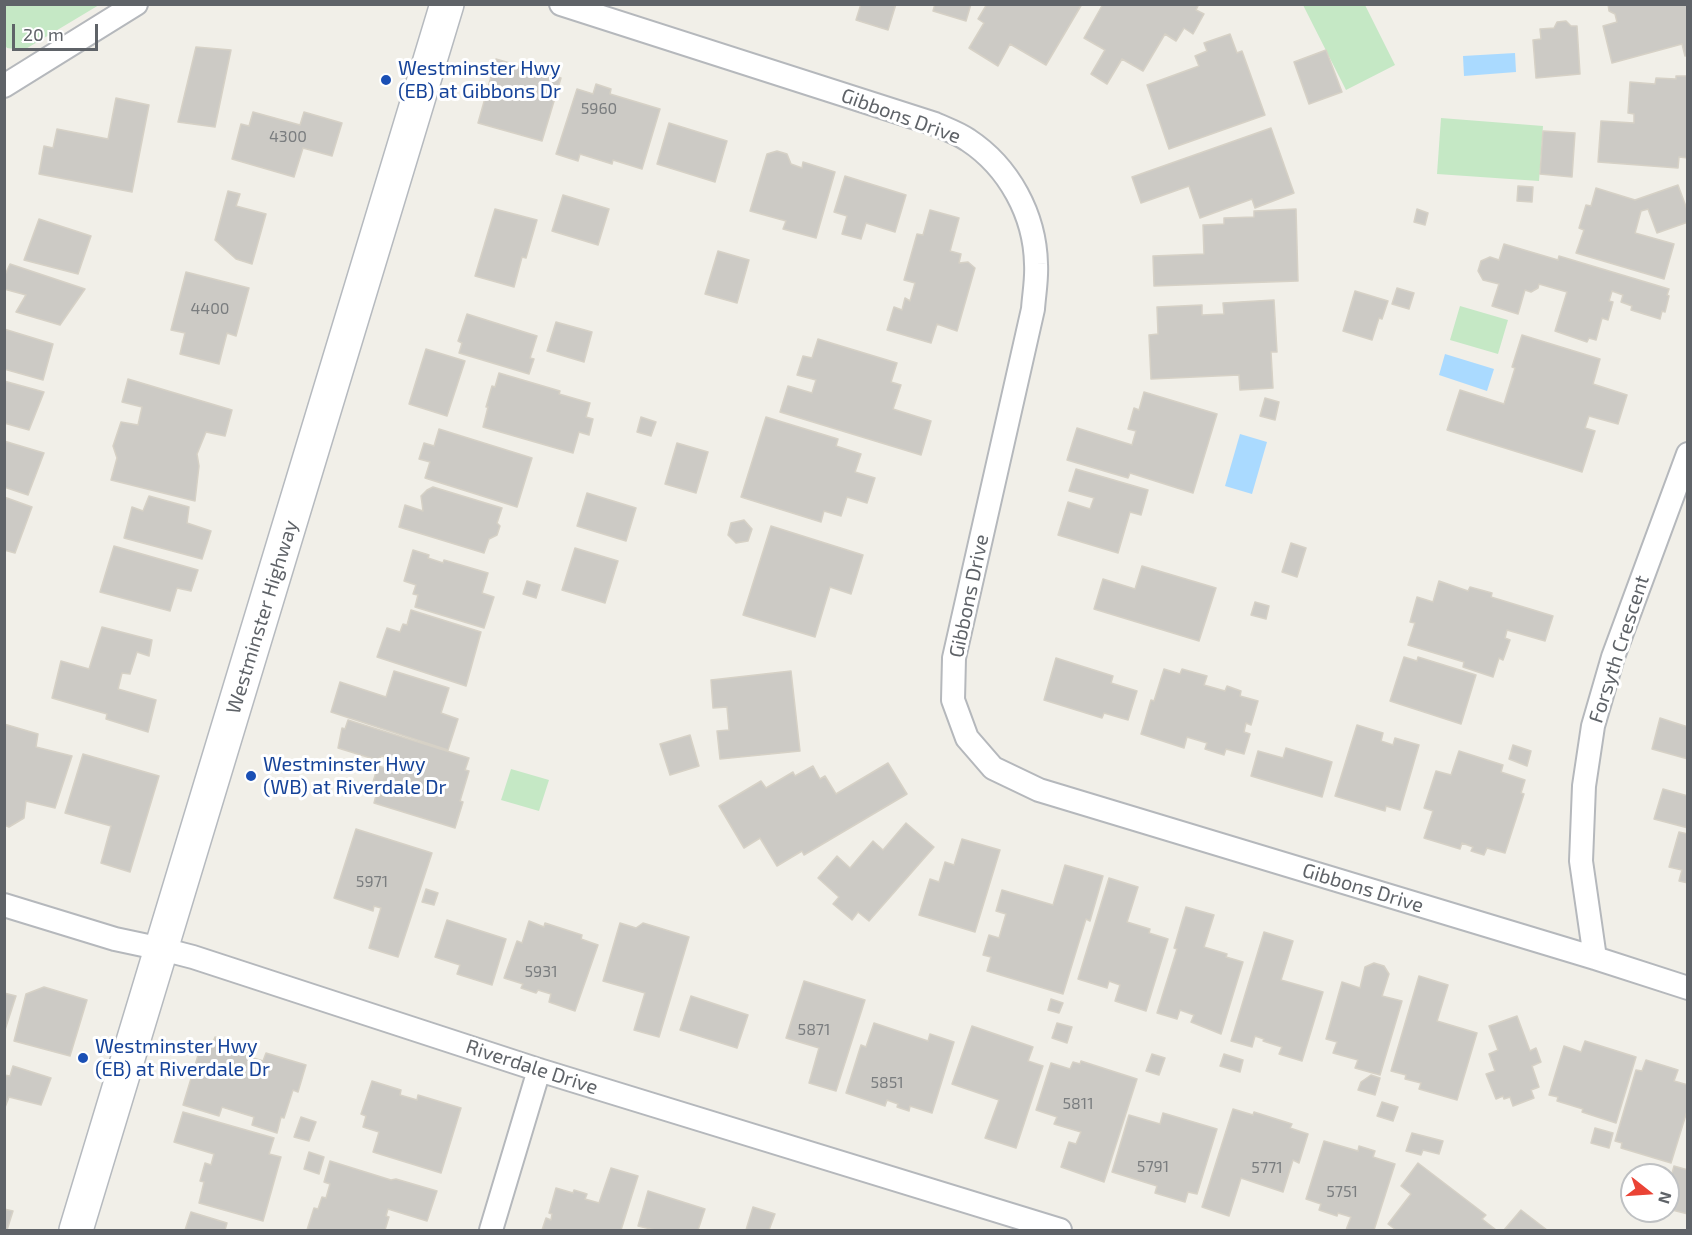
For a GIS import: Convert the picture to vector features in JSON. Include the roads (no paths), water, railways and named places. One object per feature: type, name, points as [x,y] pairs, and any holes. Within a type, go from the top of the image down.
[{"type":"main road","name":"Westminster Highway","points":[[76,1230],[447,4]]},
{"type":"street","points":[[4,86],[136,4]]},
{"type":"street","name":"Gibbons Drive","points":[[561,4],[935,124],[968,140],[1000,166],[1020,198],[1032,227],[1036,263],[1033,309],[954,658],[953,699],[956,709],[967,738],[993,768],[1040,790],[1688,988]]},
{"type":"street","name":"Forsyth Crescent","points":[[1595,958],[1581,861],[1584,786],[1593,726],[1613,657],[1688,454]]},
{"type":"street","name":"Riverdale Drive","points":[[4,905],[127,943],[162,949],[539,1070],[1060,1230]]},
{"type":"street","points":[[491,1230],[539,1070]]},
{"type":"water","points":[[1515,53],[1516,72],[1464,76],[1463,56]]},
{"type":"water","points":[[1445,354],[1494,369],[1487,391],[1439,375]]},
{"type":"water","points":[[1240,434],[1267,442],[1252,494],[1225,486]]},
{"type":"place","name":"Westminster Hwy (EB) at Gibbons Dr","points":[[386,80]]},
{"type":"place","name":"Westminster Hwy (WB) at Riverdale Dr","points":[[251,776]]},
{"type":"place","name":"Westminster Hwy (EB) at Riverdale Dr","points":[[83,1058]]}]
